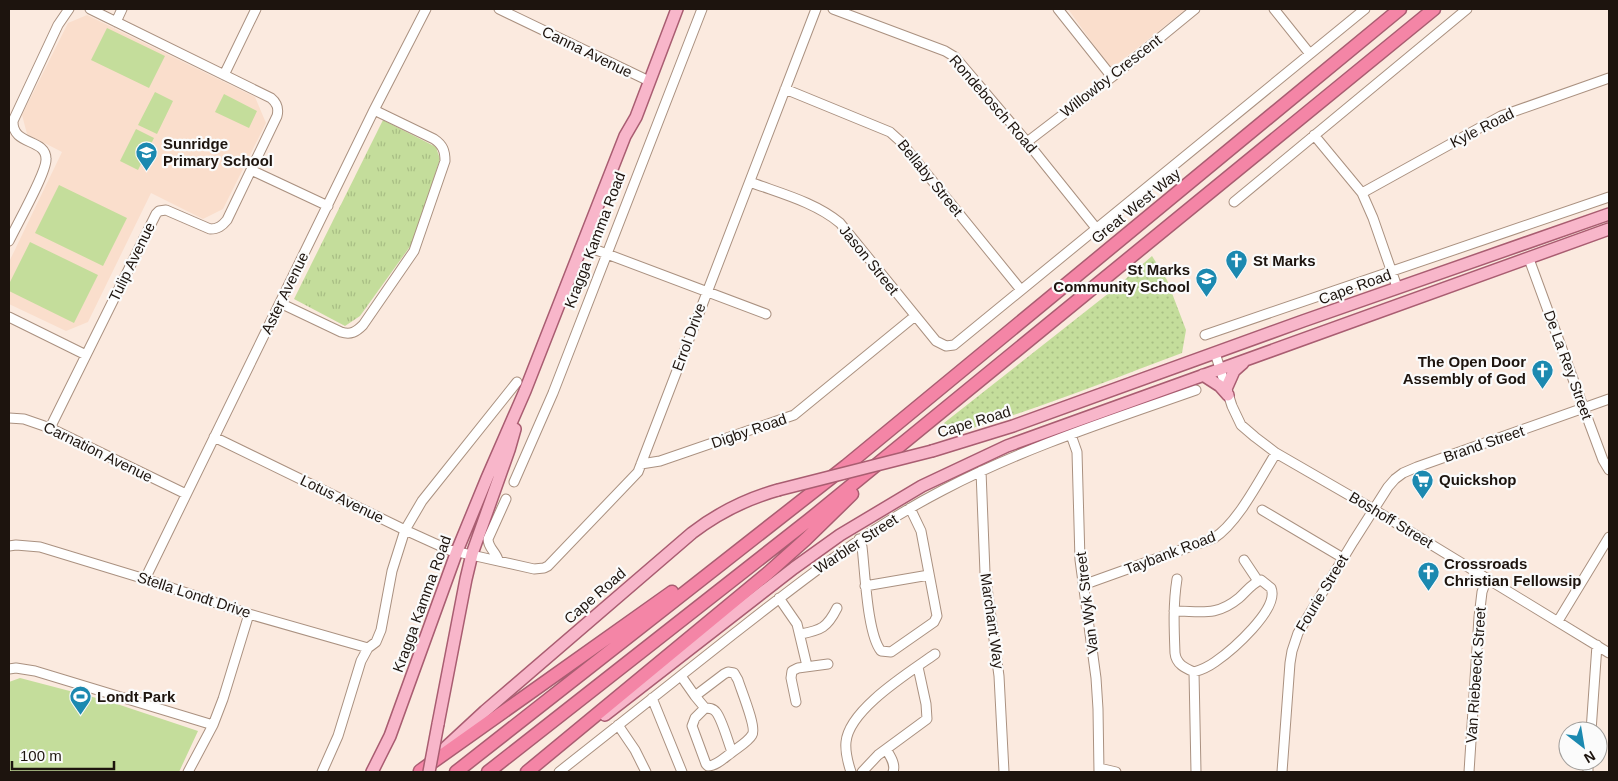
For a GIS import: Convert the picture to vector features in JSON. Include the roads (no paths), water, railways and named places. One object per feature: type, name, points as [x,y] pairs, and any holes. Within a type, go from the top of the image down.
[{"type":"highway","name":"Great West Way","points":[[846,466],[1400,9]]},
{"type":"highway","points":[[488,772],[802,525],[1434,9]]},
{"type":"highway","points":[[528,772],[768,573],[806,539],[907,440]]},
{"type":"highway","points":[[422,772],[846,466]]},
{"type":"highway","points":[[456,772],[846,466]]},
{"type":"main road","name":"Kragga Kamma Road","points":[[372,772],[390,736],[457,551],[521,387],[582,245],[625,136],[670,9]]},
{"type":"main road","name":"Kragga Kamma Road","points":[[646,80],[677,9]]},
{"type":"main road","name":"Cape Road","points":[[422,772],[492,705],[692,533],[729,509],[753,498],[778,490],[932,450],[1004,429],[1609,214]]},
{"type":"main road","name":"Cape Road","points":[[532,772],[802,562],[848,530],[938,477],[999,449],[1609,229]]},
{"type":"main road","points":[[1203,375],[1227,392],[1234,371],[1250,358]]},
{"type":"main road","name":"Kragga Kamma Road","points":[[422,772],[438,724],[472,554],[509,450],[521,387]]},
{"type":"street","points":[[9,241],[43,172],[46,158],[43,149],[16,134],[12,121],[58,25],[69,9]]},
{"type":"street","name":"Tulip Avenue","points":[[50,428],[156,214],[159,211],[166,210],[210,229],[219,227],[227,220],[277,116],[277,106],[271,98],[90,9]]},
{"type":"street","points":[[116,22],[122,9]]},
{"type":"street","points":[[224,75],[256,9]]},
{"type":"street","name":"Aster Avenue","points":[[145,579],[374,110],[426,9]]},
{"type":"street","name":"Canna Avenue","points":[[499,9],[646,80]]},
{"type":"street","name":"Kragga Kamma Road","points":[[514,482],[553,393],[605,254],[702,9]]},
{"type":"street","name":"Errol Drive","points":[[472,554],[534,569],[548,566],[634,477],[641,464],[816,9]]},
{"type":"street","name":"Rondebosch Road","points":[[833,9],[945,51],[955,57],[1096,228]]},
{"type":"street","points":[[1058,9],[1112,77]]},
{"type":"street","name":"Willowby Crescent","points":[[1027,142],[1112,77],[1195,9]]},
{"type":"street","points":[[1274,9],[1310,54]]},
{"type":"street","name":"Great West Way","points":[[946,346],[959,342],[1364,9]]},
{"type":"street","points":[[1234,202],[1467,9]]},
{"type":"street","name":"Kyle Road","points":[[1362,193],[1501,116],[1609,78]]},
{"type":"street","name":"Bellaby Street","points":[[785,89],[890,132],[900,141],[1021,290]]},
{"type":"street","points":[[280,303],[341,332],[356,332],[363,325],[414,250],[445,161],[444,150],[442,145],[434,139],[374,110]]},
{"type":"street","points":[[1314,135],[1362,193],[1373,218],[1397,288]]},
{"type":"street","points":[[251,170],[328,206]]},
{"type":"street","name":"Jason Street","points":[[750,182],[802,202],[835,218],[936,341],[946,346]]},
{"type":"street","name":"Cape Road","points":[[1205,335],[1609,197]]},
{"type":"street","points":[[582,245],[766,314]]},
{"type":"street","name":"De La Rey Street","points":[[1529,259],[1584,409],[1609,470]]},
{"type":"street","name":"Digby Road","points":[[641,464],[660,461],[794,415],[915,316]]},
{"type":"street","points":[[9,317],[86,355]]},
{"type":"street","name":"Boshoff Street","points":[[1215,353],[1227,392],[1245,430],[1276,453],[1373,509],[1609,653]]},
{"type":"street","name":"Kragga Kamma Road","points":[[368,648],[376,642],[381,630],[392,571],[405,530],[426,495],[521,387]]},
{"type":"street","name":"Warbler Street","points":[[559,772],[818,568],[859,539],[910,508],[981,471],[1071,435],[1196,390]]},
{"type":"street","name":"Brand Street","points":[[1373,509],[1392,483],[1403,473],[1609,399]]},
{"type":"street","name":"Carnation Avenue","points":[[9,418],[24,418],[50,428],[186,494]]},
{"type":"street","name":"Van Wyk Street","points":[[1071,435],[1077,452],[1083,585],[1096,678],[1099,770]]},
{"type":"street","name":"Lotus Avenue","points":[[214,437],[449,550],[472,554]]},
{"type":"street","name":"Taybank Road","points":[[1083,585],[1221,534],[1236,516],[1276,453]]},
{"type":"street","name":"Marchant Way","points":[[981,471],[985,573],[1000,676],[1004,772]]},
{"type":"street","points":[[498,560],[488,539],[506,499]]},
{"type":"street","points":[[859,539],[862,547],[865,586],[877,644],[881,650],[891,652],[936,619],[937,613],[920,527],[910,508]]},
{"type":"street","name":"Fourie Street","points":[[1282,772],[1292,651],[1298,633],[1373,509]]},
{"type":"street","points":[[1262,510],[1343,558]]},
{"type":"street","points":[[1558,621],[1609,537]]},
{"type":"street","name":"Stella Londt Drive","points":[[9,546],[22,545],[40,548],[145,579],[249,614],[368,648]]},
{"type":"street","points":[[1244,560],[1258,581]]},
{"type":"street","points":[[865,586],[929,574]]},
{"type":"street","name":"Van Riebeeck Street","points":[[1469,772],[1479,617],[1482,592],[1487,578]]},
{"type":"street","points":[[1174,611],[1220,610],[1258,581],[1263,581],[1272,590],[1272,601],[1257,624],[1210,666],[1194,672],[1179,664],[1176,658],[1174,611],[1176,579]]},
{"type":"street","points":[[780,598],[793,616],[801,634],[807,666]]},
{"type":"street","points":[[801,634],[822,629],[831,619],[836,608]]},
{"type":"street","points":[[188,772],[213,725],[232,672],[249,614]]},
{"type":"street","points":[[1591,721],[1596,645]]},
{"type":"street","points":[[322,772],[338,736],[361,661],[368,648]]},
{"type":"street","points":[[851,772],[845,743],[856,717],[881,694],[935,654]]},
{"type":"street","points":[[796,702],[790,674],[794,669],[828,664]]},
{"type":"street","points":[[862,772],[886,748],[927,719],[925,695],[918,667]]},
{"type":"street","points":[[9,670],[16,668],[34,670],[213,725]]},
{"type":"street","points":[[695,696],[724,674],[731,672],[736,675],[754,730],[752,735],[714,766],[706,764],[692,726],[695,718],[705,708]]},
{"type":"street","points":[[1194,672],[1196,772]]},
{"type":"street","points":[[681,676],[705,708],[710,708],[717,713],[732,752]]},
{"type":"street","points":[[652,698],[682,772]]},
{"type":"street","points":[[618,725],[635,750],[646,772]]},
{"type":"street","points":[[886,748],[895,768],[894,772]]},
{"type":"street","points":[[1099,770],[1116,772]]},
{"type":"place","name":"Sunridge Primary School","points":[[147,172]]},
{"type":"place","name":"St Marks","points":[[1237,280]]},
{"type":"place","name":"St Marks Community School","points":[[1206,298]]},
{"type":"place","name":"The Open Door Assembly of God","points":[[1542,390]]},
{"type":"place","name":"Quickshop","points":[[1423,499]]},
{"type":"place","name":"Crossroads Christian Fellowsip","points":[[1428,592]]},
{"type":"place","name":"Londt Park","points":[[81,716]]}]
